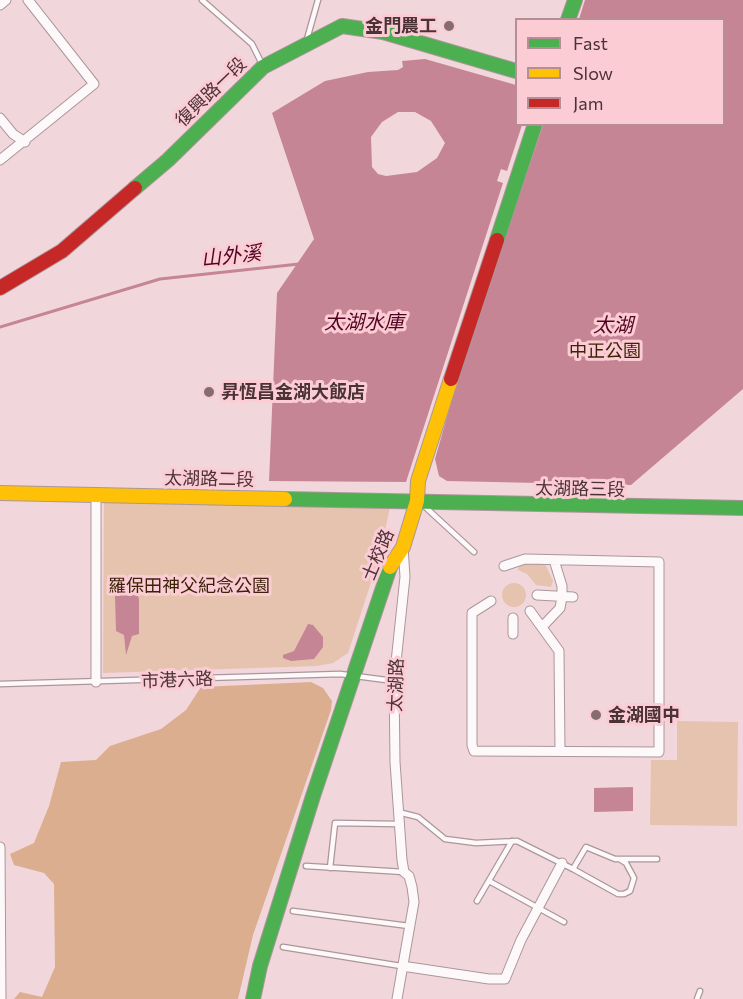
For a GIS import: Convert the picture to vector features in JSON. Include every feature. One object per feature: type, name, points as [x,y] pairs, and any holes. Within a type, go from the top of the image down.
[{"type":"street","points":[[0,5],[6,0]]},
{"type":"street","points":[[0,160],[94,84],[28,0]]},
{"type":"street","points":[[569,18],[575,0]]},
{"type":"street","name":"復興路一段","points":[[0,288],[62,251],[168,160],[263,67],[349,24],[515,71]]},
{"type":"street","points":[[0,118],[13,134],[25,142]]},
{"type":"street","name":"士校路","points":[[253,999],[282,892],[390,566],[403,547],[417,501],[416,487],[428,447],[534,126]]},
{"type":"street","name":"太湖路二段","points":[[0,493],[417,501]]},
{"type":"street","points":[[96,495],[96,682]]},
{"type":"street","name":"太湖路三段","points":[[417,501],[530,506],[743,508]]},
{"type":"street","name":"太湖路","points":[[397,999],[414,902],[409,876],[404,872],[398,824],[394,681],[405,577],[403,547]]},
{"type":"street","points":[[491,601],[472,613],[474,751],[658,752],[658,561],[518,560],[504,566]]},
{"type":"street","points":[[554,560],[567,597]]},
{"type":"street","points":[[537,595],[567,597]]},
{"type":"street","points":[[542,627],[567,597]]},
{"type":"street","points":[[530,611],[559,651],[560,751]]},
{"type":"street","points":[[513,618],[513,634]]},
{"type":"street","points":[[0,847],[1,999]]},
{"type":"street","points":[[402,966],[505,979],[562,863]]},
{"type":"lane","points":[[202,0],[252,44],[263,67]]},
{"type":"lane","points":[[305,45],[318,0]]},
{"type":"lane","points":[[417,501],[474,552]]},
{"type":"lane","name":"市港六路","points":[[0,684],[320,674],[394,681]]},
{"type":"lane","points":[[398,812],[418,816],[445,839],[476,843],[512,841],[562,863],[618,894],[630,891],[634,878],[626,863],[586,847],[573,869]]},
{"type":"lane","points":[[330,867],[335,823],[398,824]]},
{"type":"lane","points":[[477,901],[512,841]]},
{"type":"lane","points":[[619,859],[657,859]]},
{"type":"lane","points":[[306,866],[404,872]]},
{"type":"lane","points":[[489,881],[564,922]]},
{"type":"lane","points":[[293,911],[409,926]]},
{"type":"lane","points":[[283,947],[402,966]]},
{"type":"lane","points":[[698,999],[700,991]]},
{"type":"green space","name":"羅保田神父紀念公園","points":[[104,499],[390,507],[380,555],[348,653],[333,663],[317,666],[103,673]]},
{"type":"green space","points":[[520,563],[545,564],[553,581],[551,587],[536,585],[527,574],[518,570]]},
{"type":"green space","points":[[514,583],[523,586],[526,595],[523,604],[514,607],[505,604],[502,595],[505,586]]},
{"type":"green space","points":[[677,721],[738,722],[737,826],[650,825],[651,760],[677,760]]},
{"type":"shaded area","points":[[311,682],[323,688],[332,701],[331,710],[253,935],[238,999],[14,999],[20,992],[42,997],[55,967],[54,884],[44,873],[14,865],[10,854],[34,843],[49,806],[61,762],[96,760],[110,746],[161,729],[186,710],[201,687]]},
{"type":"water","name":"太湖","points":[[585,0],[743,0],[743,389],[631,485],[447,481],[439,476],[435,459],[462,364],[543,126],[725,126],[725,18],[579,18]]},
{"type":"water","name":"太湖水庫","points":[[425,59],[515,85],[515,126],[522,126],[507,171],[501,169],[497,181],[503,183],[406,482],[269,481],[277,293],[314,239],[272,113],[325,81],[368,72],[398,70],[403,67],[402,61]],"holes":[[[398,112],[415,112],[431,121],[445,143],[437,158],[417,172],[386,176],[378,174],[372,167],[371,137],[382,122]]]},
{"type":"water","points":[[138,595],[139,600],[139,634],[132,636],[126,655],[124,635],[116,631],[115,596]]},
{"type":"water","points":[[308,624],[313,625],[323,637],[323,647],[314,659],[291,661],[283,658],[283,655],[294,651]]},
{"type":"water","points":[[633,787],[633,811],[594,812],[594,788]]},
{"type":"waterway","name":"山外溪","points":[[0,327],[160,279],[299,264]]},
{"type":"traffic: fast","points":[[569,18],[575,0]]},
{"type":"traffic: fast","points":[[135,188],[168,160],[263,67],[342,26],[383,32],[515,71]]},
{"type":"traffic: fast","points":[[497,240],[534,126]]},
{"type":"traffic: fast","points":[[285,499],[743,508]]},
{"type":"traffic: fast","points":[[253,999],[260,966],[313,796],[390,567]]},
{"type":"traffic: slow","points":[[390,567],[403,547],[417,501],[418,481],[451,379]]},
{"type":"traffic: slow","points":[[0,493],[285,499]]},
{"type":"traffic: jam","points":[[0,288],[62,251],[135,188]]},
{"type":"traffic: jam","points":[[451,379],[497,240]]},
{"type":"place","name":"金門農工","points":[[449,26]]},
{"type":"place","name":"昇恆昌金湖大飯店","points":[[209,392]]},
{"type":"place","name":"金湖國中","points":[[596,715]]},
{"type":"park label","name":"中正公園","points":[[605,351]]}]
